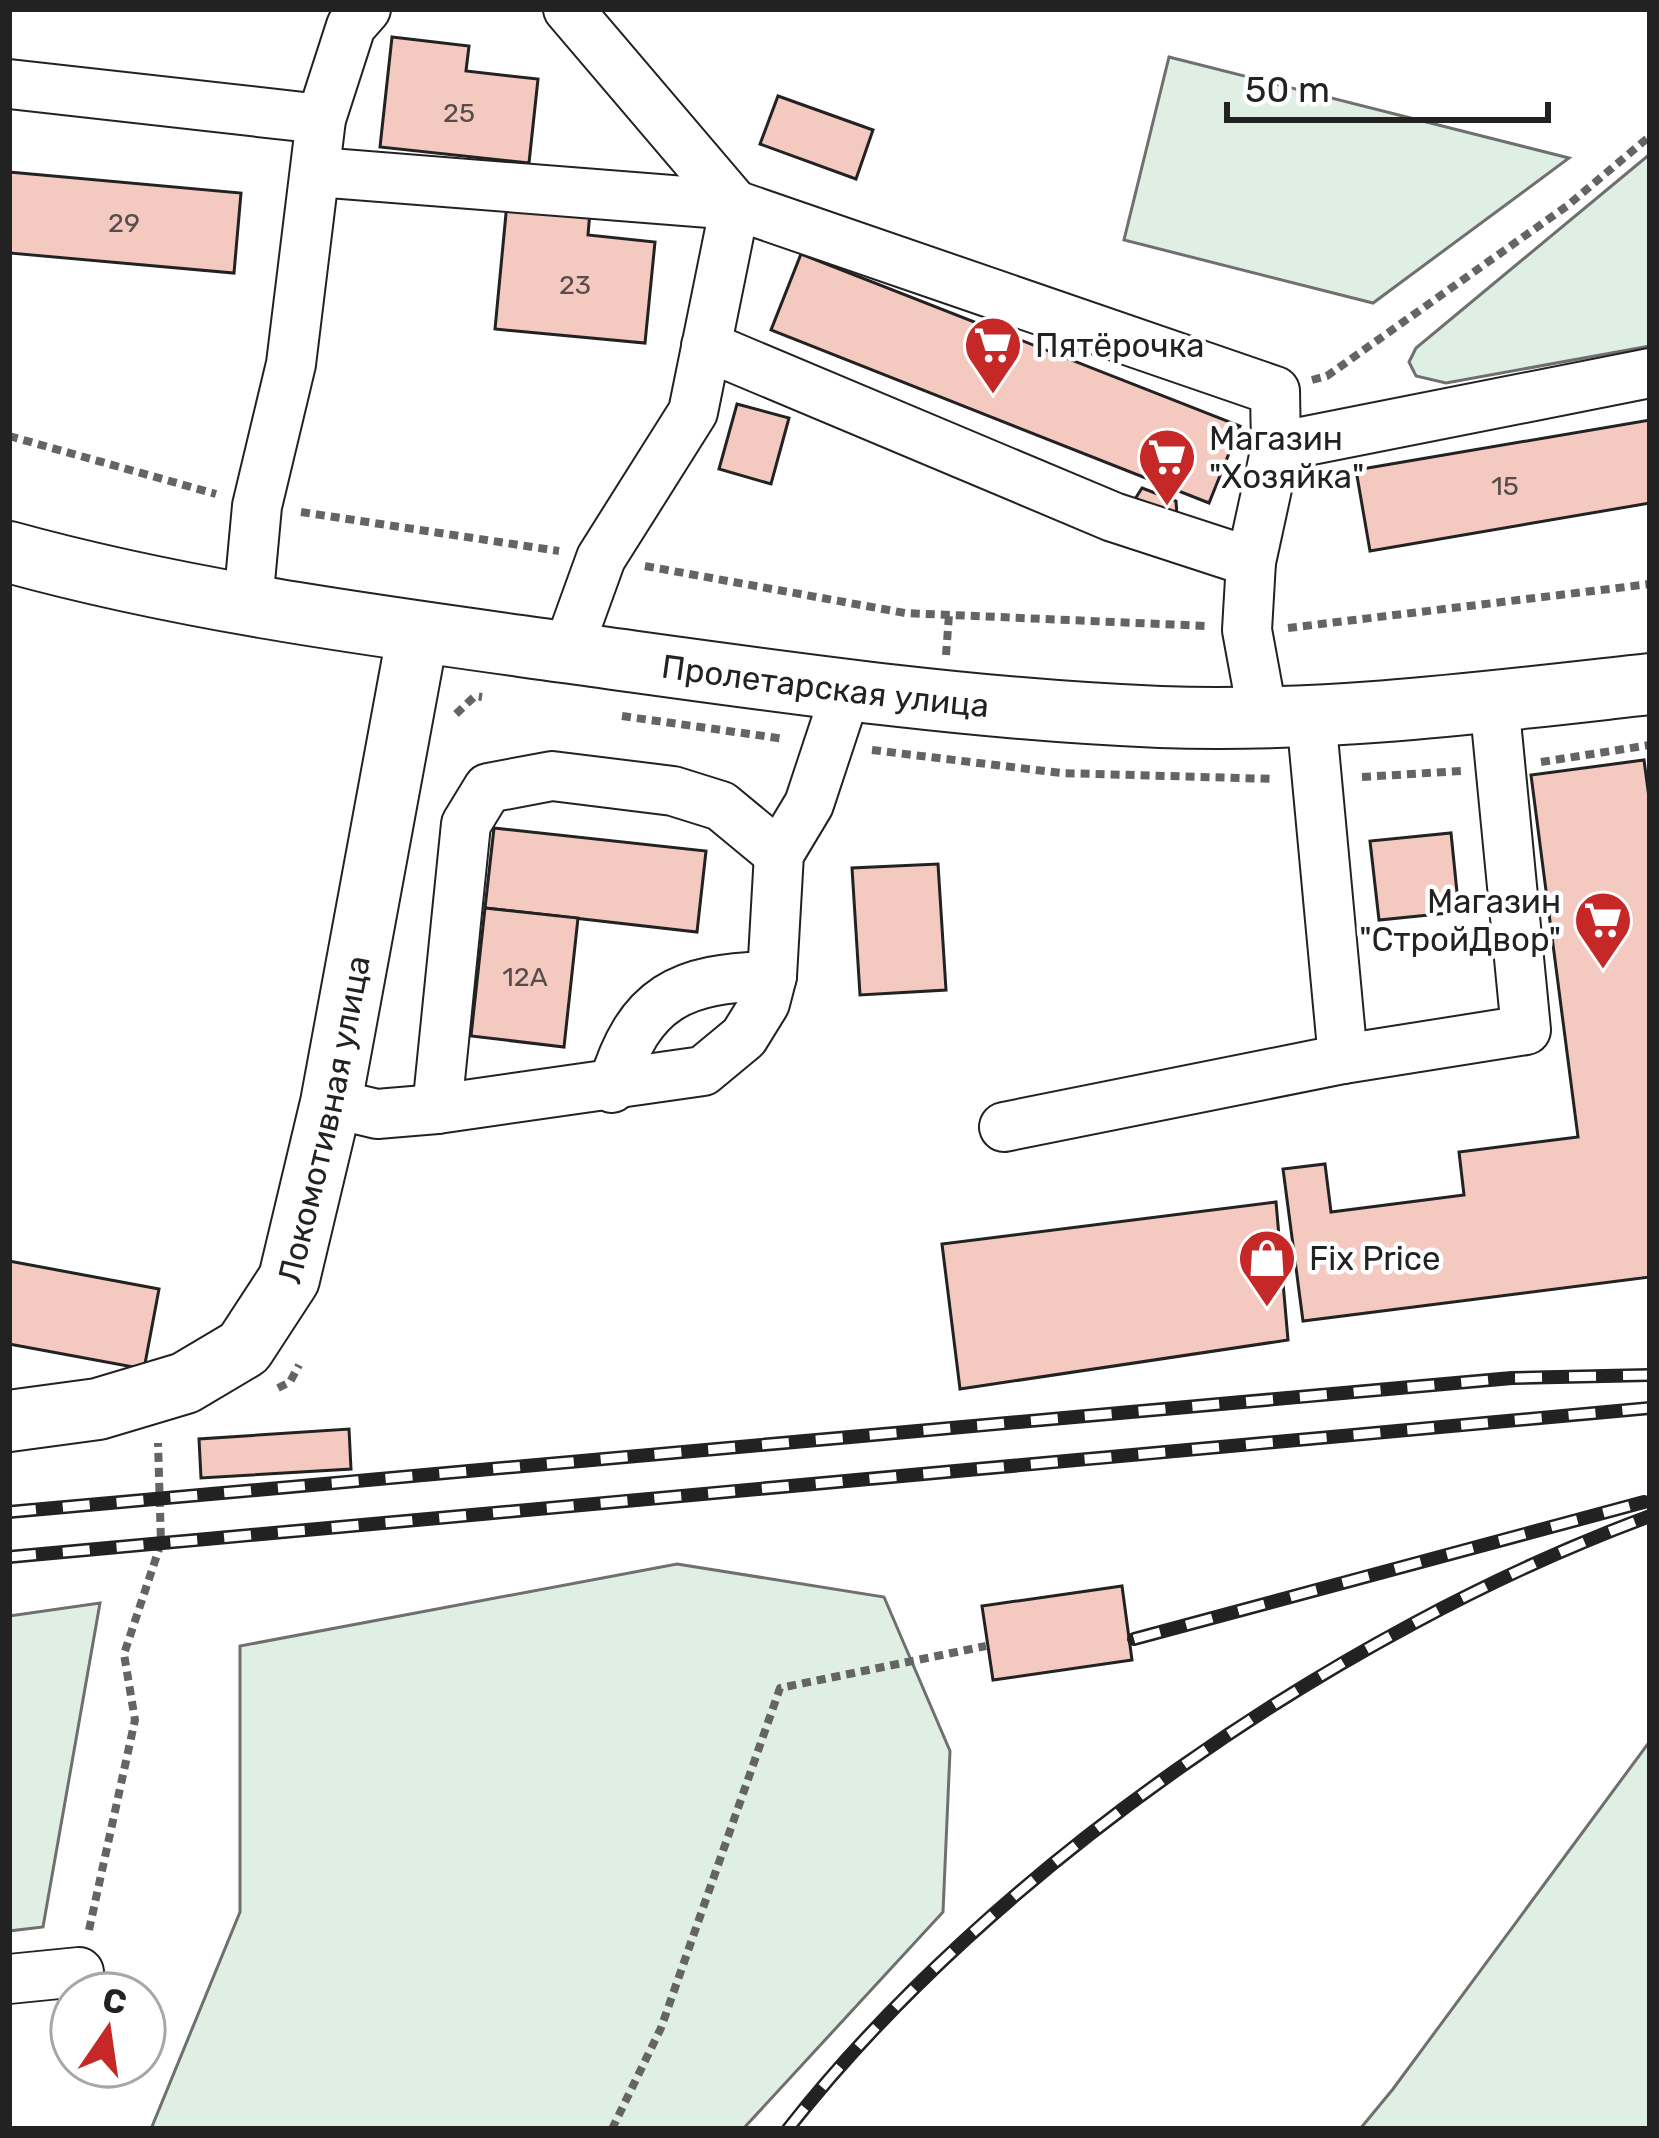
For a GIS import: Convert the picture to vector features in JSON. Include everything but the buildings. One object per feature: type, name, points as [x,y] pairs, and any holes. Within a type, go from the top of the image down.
[{"type":"main road","name":"Пролетарская улица","points":[[9,552],[82,572],[418,632],[846,692],[1141,716],[1287,717],[1650,684]]},
{"type":"main road","name":"Локомотивная улица","points":[[9,1421],[98,1409],[185,1383],[244,1348],[289,1279],[331,1103],[418,632]]},
{"type":"lane","points":[[248,603],[257,506],[292,364],[321,119],[352,26],[366,9]]},
{"type":"lane","points":[[568,9],[736,205]]},
{"type":"lane","points":[[9,85],[321,119]]},
{"type":"lane","points":[[316,172],[736,205],[1275,391],[1276,447],[1251,562],[1247,630],[1287,717],[1342,1059]]},
{"type":"lane","points":[[567,652],[601,558],[693,412],[736,205]]},
{"type":"lane","points":[[706,346],[1113,517],[1251,562]]},
{"type":"lane","points":[[1276,447],[1650,373]]},
{"type":"lane","points":[[331,1103],[377,1114],[437,1109],[611,1088],[703,1071],[744,1037],[765,1003],[772,976],[779,854],[809,804],[846,692]]},
{"type":"lane","points":[[1004,1127],[1342,1059],[1526,1030],[1494,701]]},
{"type":"lane","points":[[437,1109],[466,824],[488,788],[552,776],[673,791],[721,806],[779,854]]},
{"type":"lane","points":[[611,1088],[625,1043],[659,1000],[715,977],[772,976]]},
{"type":"lane","points":[[9,1978],[48,1975]]},
{"type":"path","points":[[1275,391],[1327,376],[1567,206],[1650,136]]},
{"type":"path","points":[[9,436],[257,506],[601,558],[904,613],[1247,630],[1650,584]]},
{"type":"path","points":[[79,1970],[135,1720],[124,1654],[161,1543],[158,1443]]},
{"type":"path","points":[[612,2129],[662,2028],[780,1688],[986,1646]]},
{"type":"green space","points":[[1169,57],[1569,158],[1373,303],[1124,240]]},
{"type":"green space","points":[[1650,154],[1650,346],[1446,383],[1416,376],[1409,362],[1416,348]]},
{"type":"green space","points":[[677,1564],[884,1597],[950,1751],[943,1912],[743,2129],[151,2129],[240,1912],[240,1646]]},
{"type":"green space","points":[[100,1603],[43,1927],[9,1931],[9,1616]]},
{"type":"green space","points":[[1650,1741],[1650,2129],[1360,2129],[1393,2089]]},
{"type":"railway","points":[[9,1512],[1512,1378],[1650,1375]]},
{"type":"railway","points":[[9,1557],[1650,1408]]},
{"type":"railway","points":[[1134,1639],[1644,1502]]},
{"type":"railway","points":[[788,2129],[871,2033],[965,1940],[1069,1851],[1180,1768],[1295,1692],[1414,1623],[1533,1564],[1650,1516]]},
{"type":"place","name":"Пятёрочка","points":[[993,396]]},
{"type":"place","name":"Магазин \"Хозяйка\"","points":[[1167,508]]},
{"type":"place","name":"Магазин \"СтройДвор\"","points":[[1603,971]]},
{"type":"place","name":"Fix Price","points":[[1267,1309]]}]
